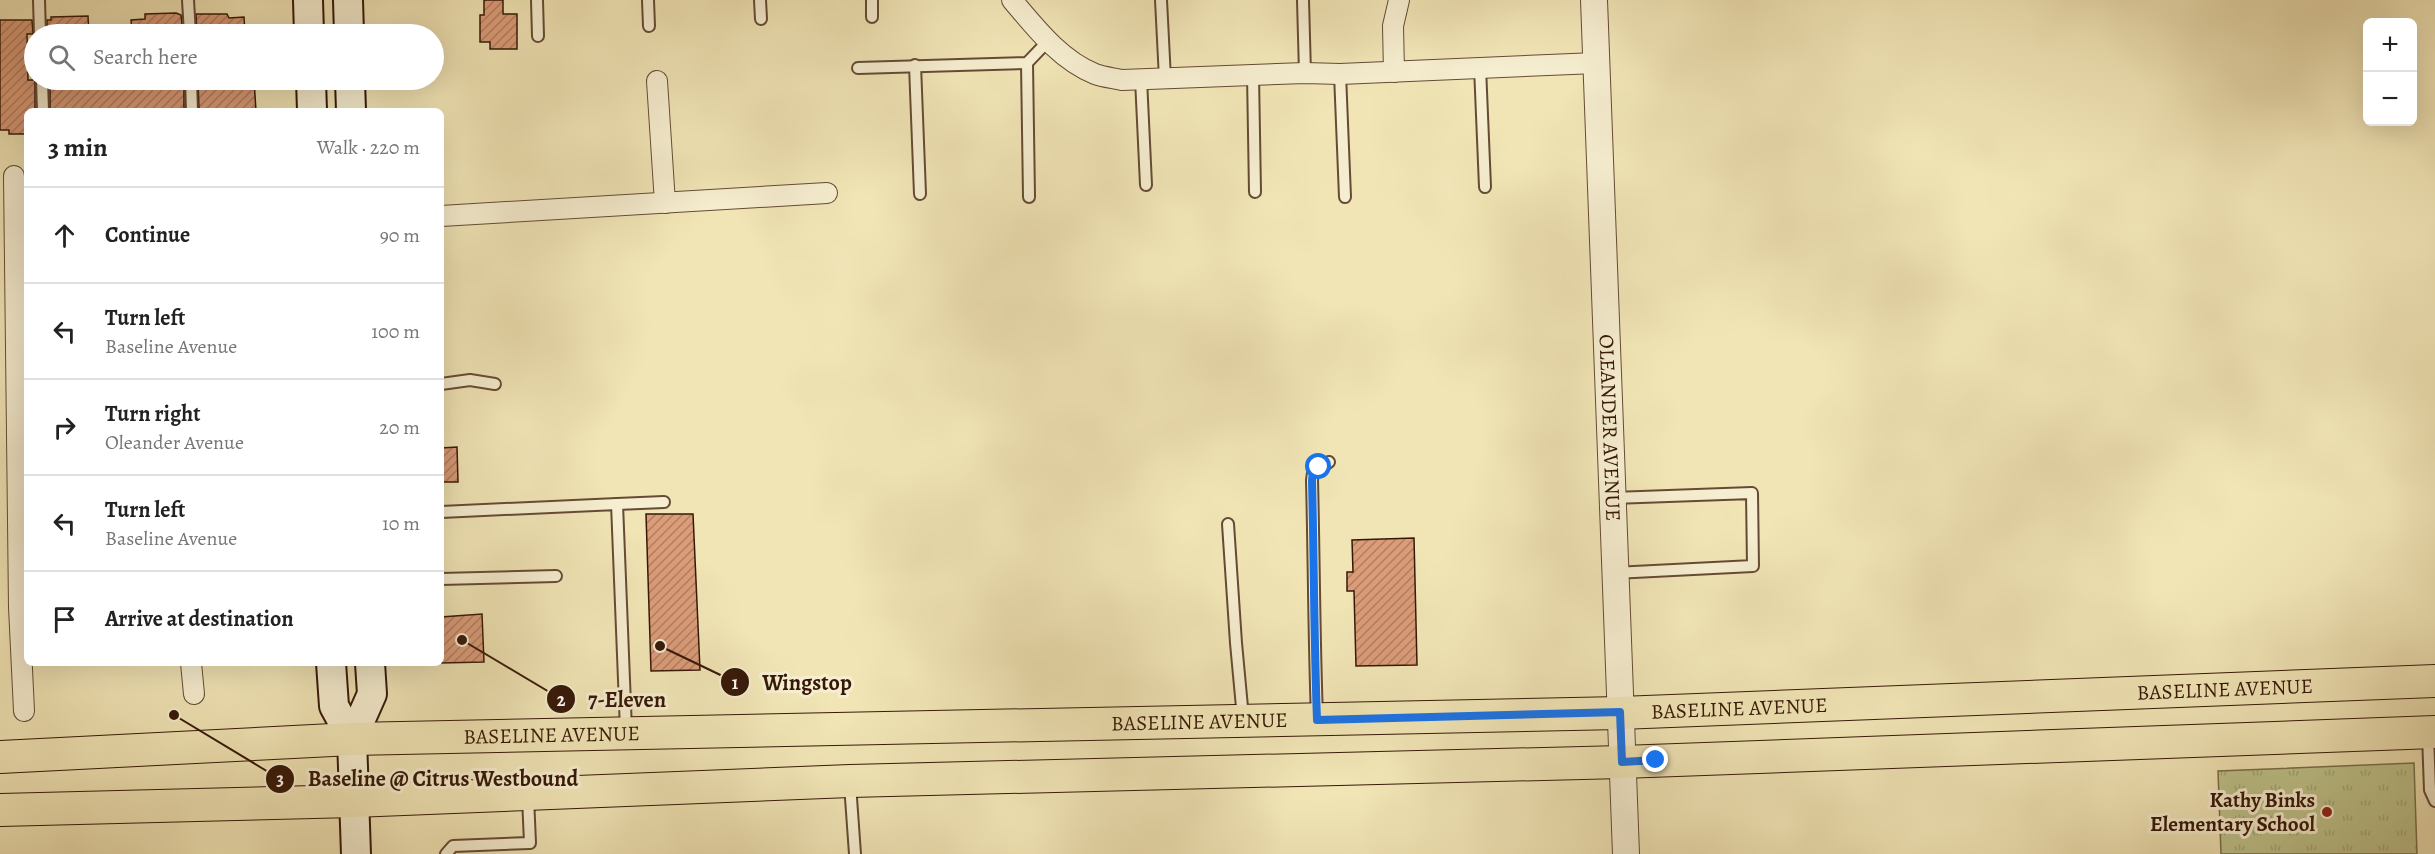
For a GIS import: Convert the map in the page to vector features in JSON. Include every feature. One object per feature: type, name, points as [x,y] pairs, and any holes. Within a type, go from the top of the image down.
[{"type":"main road","points":[[308,0],[309,24]]},
{"type":"main road","points":[[348,0],[349,24]]},
{"type":"main road","points":[[311,90],[312,108]]},
{"type":"main road","points":[[350,90],[351,108]]},
{"type":"main road","points":[[331,666],[334,706],[352,739]]},
{"type":"main road","points":[[356,854],[352,739],[372,694],[370,666]]},
{"type":"main road","name":"BASELINE AVENUE","points":[[0,758],[352,739],[1620,712],[2435,681]]},
{"type":"main road","points":[[0,810],[354,801],[850,781],[1622,762],[2431,732]]},
{"type":"street","points":[[1012,0],[1047,41],[1069,58],[1095,74],[1122,80],[1305,73],[1340,75],[1596,63]]},
{"type":"street","points":[[1394,72],[1393,26],[1399,0]]},
{"type":"street","name":"OLEANDER AVENUE","points":[[1594,0],[1626,854]]},
{"type":"street","points":[[657,81],[665,203]]},
{"type":"street","points":[[14,176],[15,607],[24,711]]},
{"type":"street","points":[[444,216],[827,193]]},
{"type":"street","points":[[191,666],[194,694]]},
{"type":"lane","points":[[39,0],[40,24]]},
{"type":"lane","points":[[188,0],[189,24]]},
{"type":"lane","points":[[537,0],[538,36]]},
{"type":"lane","points":[[648,0],[649,26]]},
{"type":"lane","points":[[760,0],[761,20]]},
{"type":"lane","points":[[872,0],[872,16]]},
{"type":"lane","points":[[1161,0],[1165,79]]},
{"type":"lane","points":[[1303,0],[1305,73]]},
{"type":"lane","points":[[1029,197],[1027,63],[1047,41]]},
{"type":"lane","points":[[858,68],[1027,63]]},
{"type":"lane","points":[[915,65],[920,195]]},
{"type":"lane","points":[[1480,67],[1485,187]]},
{"type":"lane","points":[[1253,75],[1256,192]]},
{"type":"lane","points":[[1340,75],[1345,197]]},
{"type":"lane","points":[[1141,80],[1146,185]]},
{"type":"lane","points":[[42,90],[43,108]]},
{"type":"lane","points":[[191,90],[192,108]]},
{"type":"lane","points":[[444,384],[470,380],[495,384]]},
{"type":"lane","points":[[1317,720],[1313,643],[1315,601],[1312,480],[1313,473],[1329,462]]},
{"type":"lane","points":[[1611,498],[1752,493],[1753,566],[1614,573]]},
{"type":"lane","points":[[444,512],[664,502]]},
{"type":"lane","points":[[617,504],[626,733]]},
{"type":"lane","points":[[1228,524],[1244,721]]},
{"type":"lane","points":[[444,579],[556,576]]},
{"type":"lane","points":[[2431,732],[2430,790],[2435,801]]},
{"type":"lane","points":[[850,781],[855,854]]},
{"type":"lane","points":[[446,854],[453,846],[530,849],[528,793]]},
{"type":"green space","name":"Kathy Binks Elementary School","points":[[2414,763],[2417,854],[2221,854],[2218,771]]},
{"type":"building","points":[[484,0],[503,0],[503,14],[517,14],[517,49],[490,49],[490,42],[480,42],[480,15],[484,15]]},
{"type":"building","points":[[176,13],[181,15],[182,24],[131,24],[131,20],[145,19],[145,14]]},
{"type":"building","points":[[196,14],[227,14],[229,18],[244,17],[244,24],[196,24]]},
{"type":"building","points":[[88,16],[88,24],[47,24],[47,20],[51,20],[51,17]]},
{"type":"building","points":[[0,20],[32,20],[32,24],[24,24],[24,90],[35,90],[35,108],[24,108],[24,134],[9,134],[9,130],[0,130]]},
{"type":"building","points":[[50,90],[184,90],[184,108],[50,108]]},
{"type":"building","points":[[198,90],[255,90],[256,108],[199,108]]},
{"type":"building","points":[[457,447],[458,482],[444,482],[444,448]]},
{"type":"building","points":[[646,514],[693,514],[700,670],[651,671]]},
{"type":"building","points":[[1414,538],[1417,665],[1356,666],[1354,591],[1347,591],[1347,572],[1353,572],[1352,540]]},
{"type":"building","points":[[482,614],[484,662],[444,663],[444,617]]},
{"type":"place","name":"7-Eleven","points":[[462,640]]},
{"type":"place","name":"Wingstop","points":[[660,646]]},
{"type":"place","name":"Baseline @ Citrus Westbound","points":[[174,715]]},
{"type":"place","name":"Kathy Binks Elementary School","points":[[2327,812]]},
{"type":"route","points":[[1319,467],[1313,473],[1312,480],[1315,601],[1313,643],[1317,720],[1620,712],[1622,762],[1656,760]]}]
